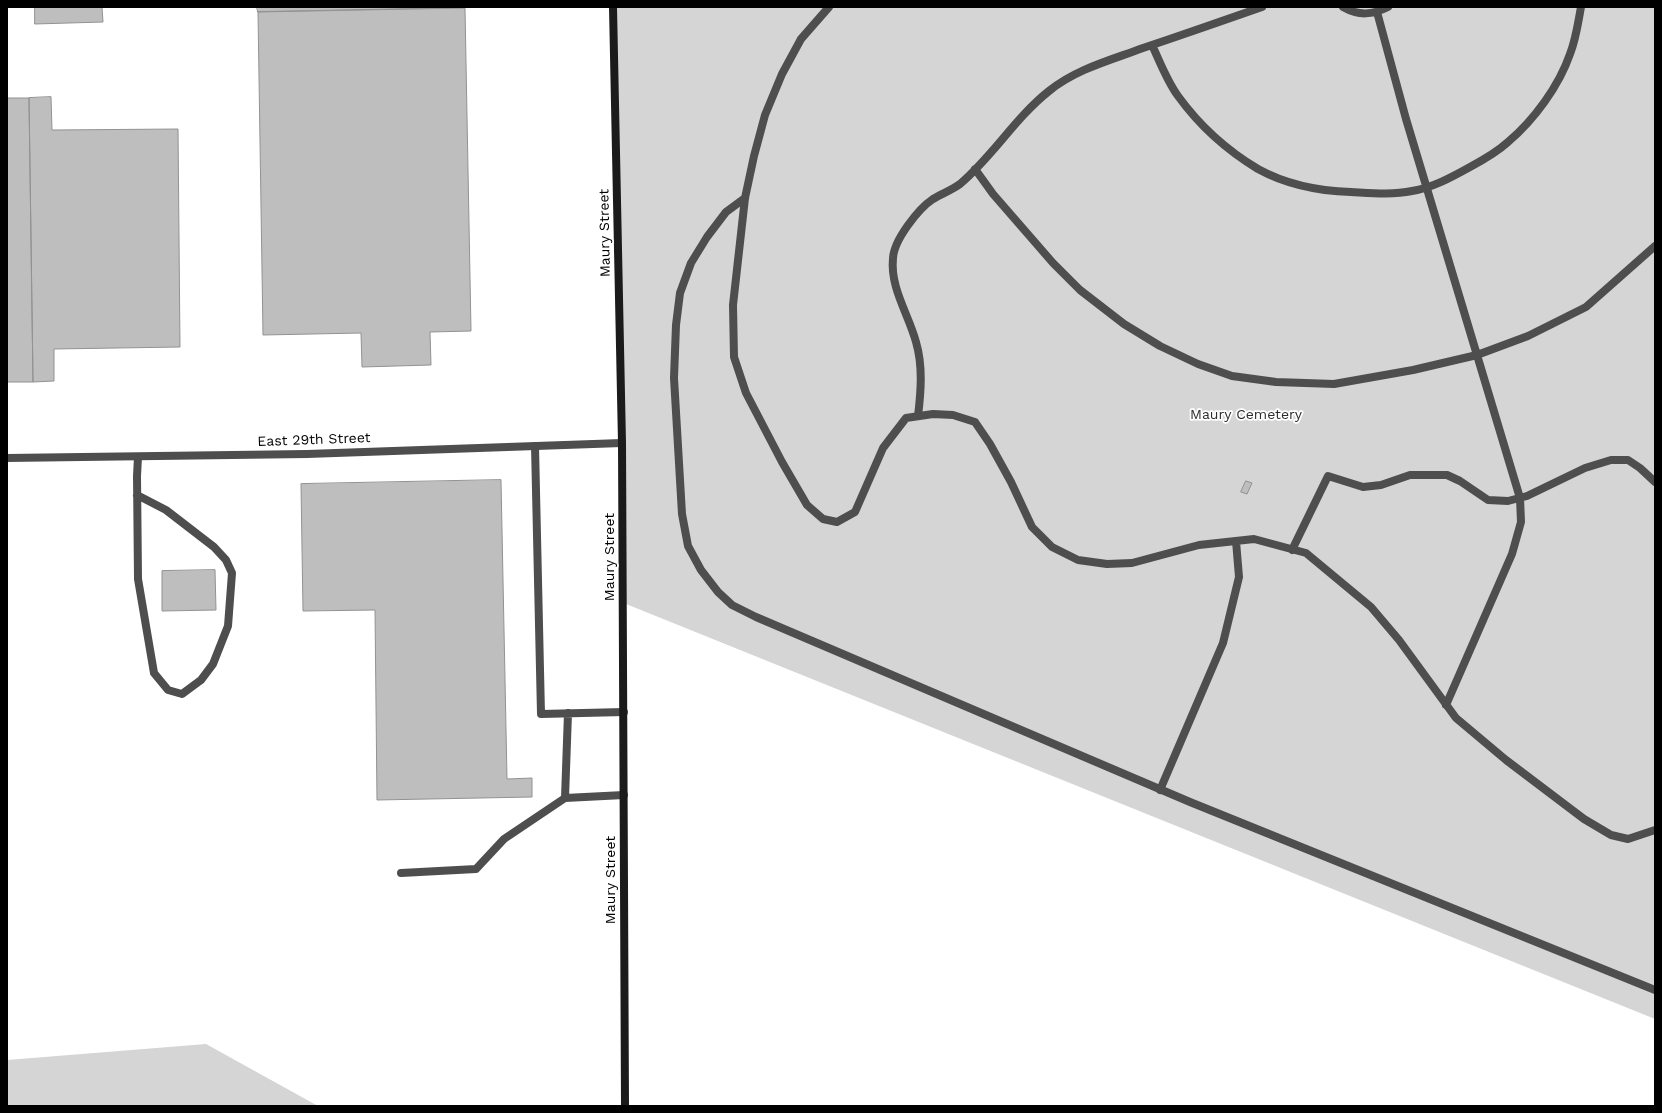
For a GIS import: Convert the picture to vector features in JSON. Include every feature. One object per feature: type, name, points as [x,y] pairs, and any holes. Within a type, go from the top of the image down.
[{"type":"street","name":"Maury Street","points":[[614,7],[622,443],[625,1106]]},
{"type":"street","points":[[829,7],[801,39],[782,74],[765,115],[745,198],[733,305],[734,356],[746,393],[782,462],[807,505],[823,519],[837,522],[854,512],[883,448],[906,418],[933,414],[953,415],[975,422],[990,444],[1011,482],[1032,527],[1052,547],[1078,560],[1107,564],[1132,563],[1199,545],[1254,539],[1306,553],[1371,606],[1400,640],[1456,718],[1506,760],[1584,819],[1611,835],[1628,839],[1655,830]]},
{"type":"street","points":[[918,416],[921,389],[921,365],[916,342],[892,278],[893,256],[900,238],[916,216],[932,200],[959,184],[975,169],[1028,110],[1050,90],[1087,68],[1262,7]]},
{"type":"street","points":[[1343,7],[1352,12],[1364,14],[1377,12],[1388,7]]},
{"type":"street","points":[[1152,45],[1178,96],[1195,117],[1210,133],[1234,153],[1259,169],[1288,182],[1313,189],[1376,194],[1411,192],[1455,176],[1508,142],[1530,120],[1558,80],[1570,55],[1577,31],[1581,7]]},
{"type":"street","points":[[1377,12],[1426,187],[1520,498],[1521,522],[1512,554],[1446,705]]},
{"type":"street","points":[[975,169],[993,194],[1023,230],[1080,290],[1124,324],[1160,346],[1198,364],[1232,376],[1276,382],[1334,384],[1413,370],[1477,355],[1528,336],[1586,307],[1655,246]]},
{"type":"street","points":[[745,198],[726,212],[706,237],[692,263],[680,293],[676,325],[674,378],[682,514],[688,546],[701,570],[718,592],[732,605],[1160,790],[1655,990]]},
{"type":"street","name":"East 29th Street","points":[[7,458],[307,454],[622,443]]},
{"type":"street","points":[[535,446],[541,714],[624,712]]},
{"type":"street","points":[[137,495],[166,510],[214,547],[226,560],[232,573],[228,626],[213,664],[201,680],[182,694],[168,690],[154,673],[138,580],[137,495],[138,456]]},
{"type":"street","points":[[1292,550],[1328,476],[1363,487],[1381,485],[1410,475],[1447,476],[1460,481],[1488,500],[1508,501],[1527,496],[1585,468],[1611,460],[1628,460],[1640,468],[1655,482]]},
{"type":"street","points":[[1160,790],[1223,643],[1239,577],[1236,541]]},
{"type":"street","points":[[565,798],[568,713]]},
{"type":"street","points":[[401,873],[476,869],[504,839],[565,798],[624,795]]},
{"type":"green space","name":"Maury Cemetery","points":[[615,7],[1655,7],[1655,1019],[626,604]]},
{"type":"green space","points":[[206,1044],[318,1106],[7,1106],[7,1060]]},
{"type":"building","points":[[35,7],[102,7],[103,22],[35,24]]},
{"type":"building","points":[[257,7],[465,7],[465,8],[258,12]]},
{"type":"building","points":[[465,8],[471,331],[430,332],[431,365],[362,367],[361,333],[263,335],[258,12]]},
{"type":"building","points":[[51,97],[52,130],[178,129],[180,347],[54,349],[54,381],[33,382],[29,98]]},
{"type":"building","points":[[7,98],[29,98],[33,382],[7,382]]},
{"type":"building","points":[[501,480],[507,779],[532,778],[532,797],[377,800],[375,610],[303,611],[301,484]]},
{"type":"building","points":[[1246,481],[1252,483],[1247,494],[1241,492]]},
{"type":"building","points":[[215,570],[216,610],[162,611],[162,571]]}]
